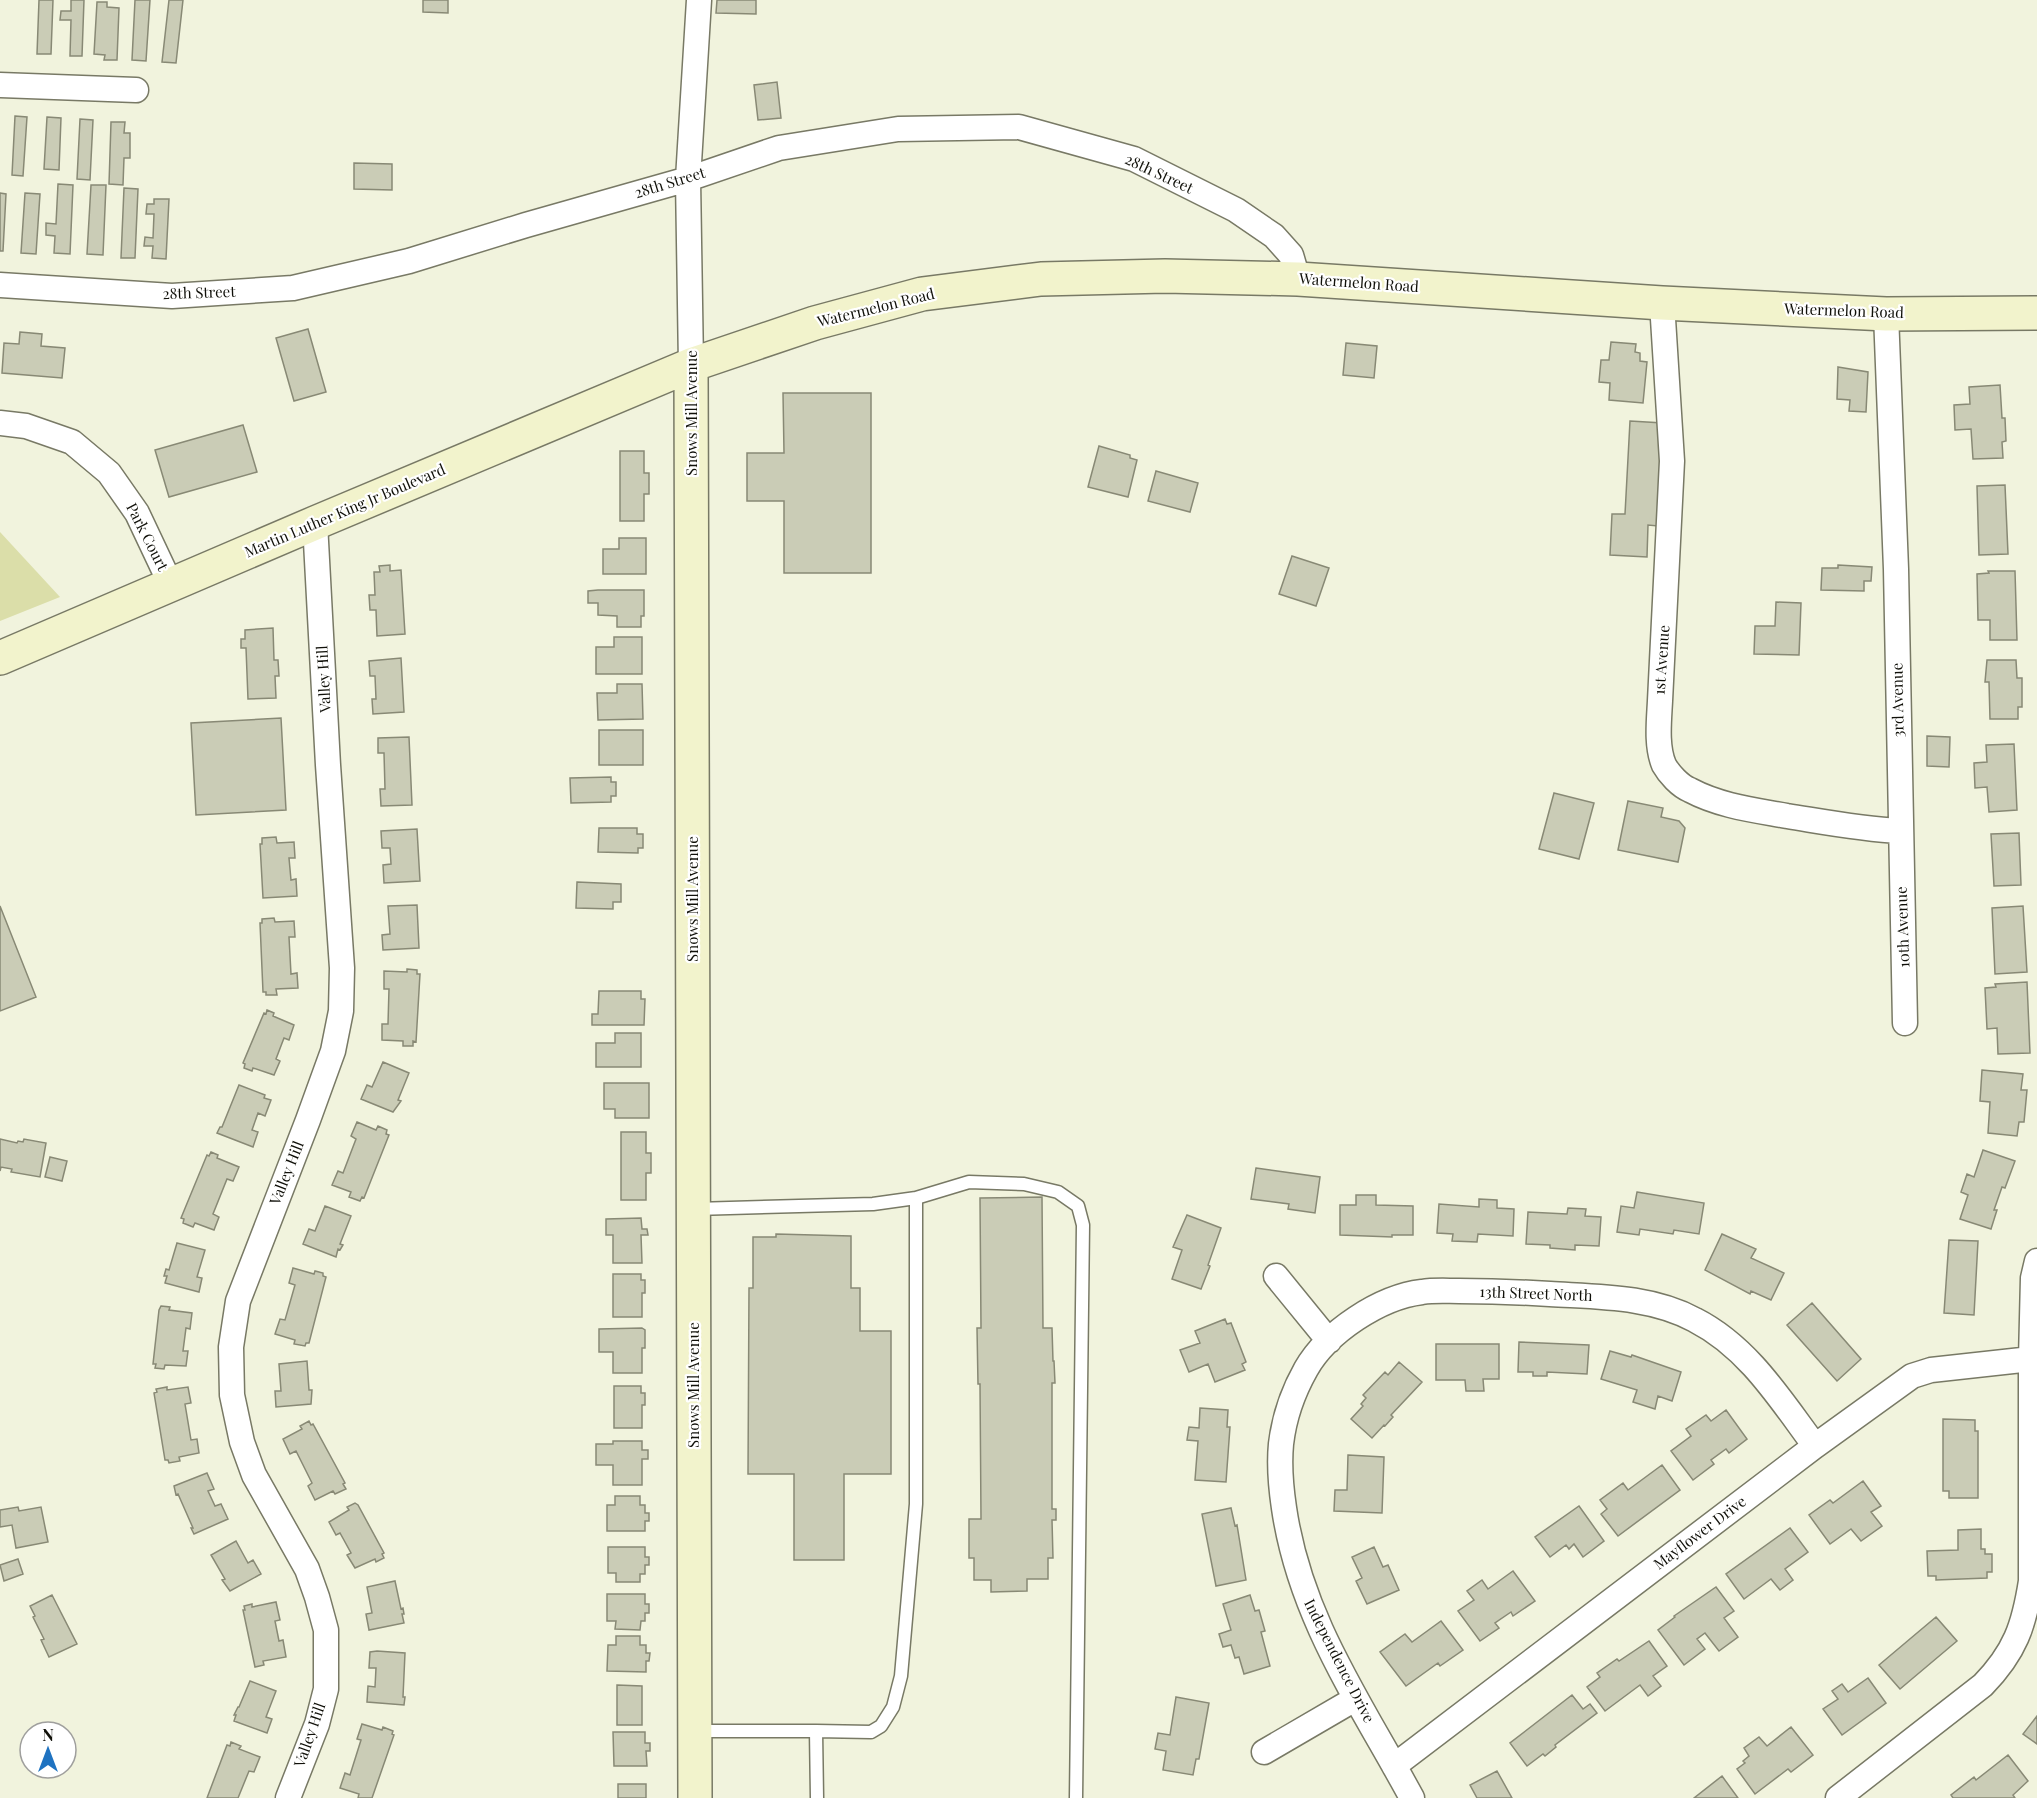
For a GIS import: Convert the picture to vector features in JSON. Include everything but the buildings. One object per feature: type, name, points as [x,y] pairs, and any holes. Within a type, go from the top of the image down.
[{"type":"main road","name":"Watermelon Road","points":[[691,365],[815,323],[922,294],[1041,279],[1165,276],[1298,279],[1662,303],[1887,314],[2037,313]]},
{"type":"main road","name":"Martin Luther King Jr Boulevard","points":[[0,658],[691,365]]},
{"type":"main road","name":"Snows Mill Avenue","points":[[691,365],[695,1798]]},
{"type":"street","name":"Snows Mill Avenue","points":[[691,365],[688,178],[699,0]]},
{"type":"street","points":[[0,85],[136,90]]},
{"type":"street","name":"28th Street","points":[[0,285],[172,296],[293,288],[409,261],[688,178],[779,148],[898,129],[1019,127],[1134,159],[1236,210],[1274,236],[1291,255],[1298,279]]},
{"type":"street","name":"1st Avenue","points":[[1662,303],[1672,461],[1659,737],[1664,764],[1673,777],[1687,789],[1712,800],[1744,808],[1863,829],[1900,831]]},
{"type":"street","name":"3rd Avenue","points":[[1887,314],[1896,569],[1900,831]]},
{"type":"street","name":"Park Court","points":[[0,423],[26,426],[72,442],[109,473],[137,513],[171,585]]},
{"type":"street","name":"Valley Hill","points":[[288,1798],[317,1724],[326,1689],[326,1630],[307,1569],[254,1475],[242,1442],[232,1395],[231,1347],[238,1301],[333,1051],[341,1011],[342,968],[315,523]]},
{"type":"street","name":"10th Avenue","points":[[1900,831],[1905,1023]]},
{"type":"street","points":[[1838,1798],[1983,1685],[2000,1668],[2026,1615],[2031,1581],[2032,1278],[2037,1261]]},
{"type":"street","points":[[1276,1276],[1329,1341]]},
{"type":"street","name":"13th Street North","points":[[1281,1445],[1291,1400],[1307,1367],[1329,1341],[1368,1311],[1392,1299],[1422,1292],[1503,1291],[1624,1298],[1694,1319],[1722,1336],[1745,1357],[1768,1382],[1815,1446]]},
{"type":"street","name":"Mayflower Drive","points":[[1395,1766],[1815,1446],[1912,1376],[1931,1370],[2031,1359]]},
{"type":"street","name":"Independence Drive","points":[[1281,1445],[1282,1489],[1288,1534],[1298,1575],[1313,1616],[1356,1699],[1412,1798]]},
{"type":"street","points":[[1264,1752],[1356,1699]]},
{"type":"lane","points":[[694,1209],[873,1204],[916,1198],[969,1182],[1024,1184],[1058,1192],[1078,1206],[1083,1225],[1076,1798]]},
{"type":"lane","points":[[695,1731],[871,1732],[881,1726],[893,1707],[901,1676],[916,1504],[916,1198]]},
{"type":"lane","points":[[816,1731],[817,1798]]},
{"type":"green space","points":[[0,532],[60,597],[0,621]]}]
